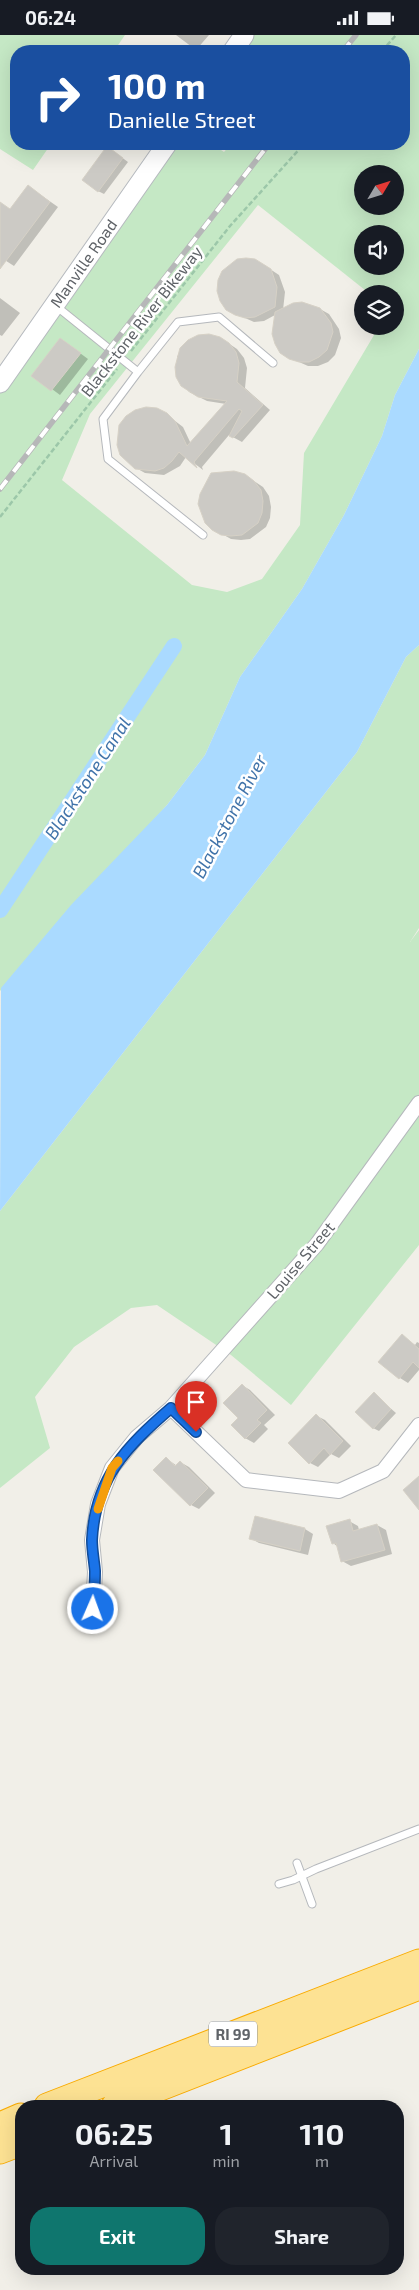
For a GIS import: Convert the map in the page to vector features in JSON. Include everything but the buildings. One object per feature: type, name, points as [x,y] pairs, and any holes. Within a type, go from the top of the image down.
[{"type":"highway","name":"RI 99","points":[[62,2100],[419,1962]]},
{"type":"highway","name":"RI 99","points":[[129,2100],[419,1987]]},
{"type":"highway","points":[[0,2125],[15,2119]]},
{"type":"main road","name":"Manville Road","points":[[0,383],[163,150]]},
{"type":"street","name":"Louise Street","points":[[93,1609],[95,1572],[92,1540],[98,1504],[112,1468],[137,1437],[171,1408],[317,1244],[419,1103]]},
{"type":"street","points":[[171,1408],[246,1480],[339,1491],[383,1471],[419,1425]]},
{"type":"lane","points":[[54,304],[138,372]]},
{"type":"lane","points":[[202,535],[108,459],[103,419],[178,322],[219,317],[273,363]]},
{"type":"lane","points":[[279,1884],[419,1829]]},
{"type":"lane","points":[[297,1863],[312,1903]]},
{"type":"path","points":[[387,45],[396,35]]},
{"type":"path","name":"Blackstone River Bikeway","points":[[0,517],[230,226],[299,150]]},
{"type":"green space","points":[[0,35],[125,35],[118,45],[10,45],[10,150],[47,150],[33,170],[0,149]]},
{"type":"green space","points":[[236,35],[419,35],[419,349],[395,395],[382,436],[344,515],[302,589],[240,677],[205,755],[167,805],[0,991],[0,374],[159,150],[221,150],[224,152],[226,150],[410,150],[410,45],[229,45]],"holes":[[[258,205],[359,285],[404,285],[404,335],[374,335],[304,453],[300,525],[262,579],[227,592],[192,585],[62,480],[90,414]]]},
{"type":"green space","points":[[419,645],[419,928],[410,942],[419,930],[419,1245],[291,1405],[231,1355],[157,1305],[131,1308],[74,1347],[35,1397],[50,1448],[0,1488],[0,1211],[357,752],[406,657]]},
{"type":"water","name":"Blackstone River","points":[[419,349],[419,645],[406,657],[357,752],[0,1211],[1,988],[71,905],[167,805],[205,755],[240,677],[302,589],[344,515],[382,436],[395,395]]},
{"type":"waterway","name":"Blackstone Canal","points":[[0,910],[174,646]]},
{"type":"railway","points":[[348,45],[356,35]]},
{"type":"railway","points":[[0,489],[264,150]]},
{"type":"slow traffic","points":[[98,1509],[98,1504],[112,1468],[118,1461]]},
{"type":"route","points":[[93,1609],[95,1572],[92,1540],[98,1504],[112,1468],[137,1437],[171,1408],[196,1432]]}]
